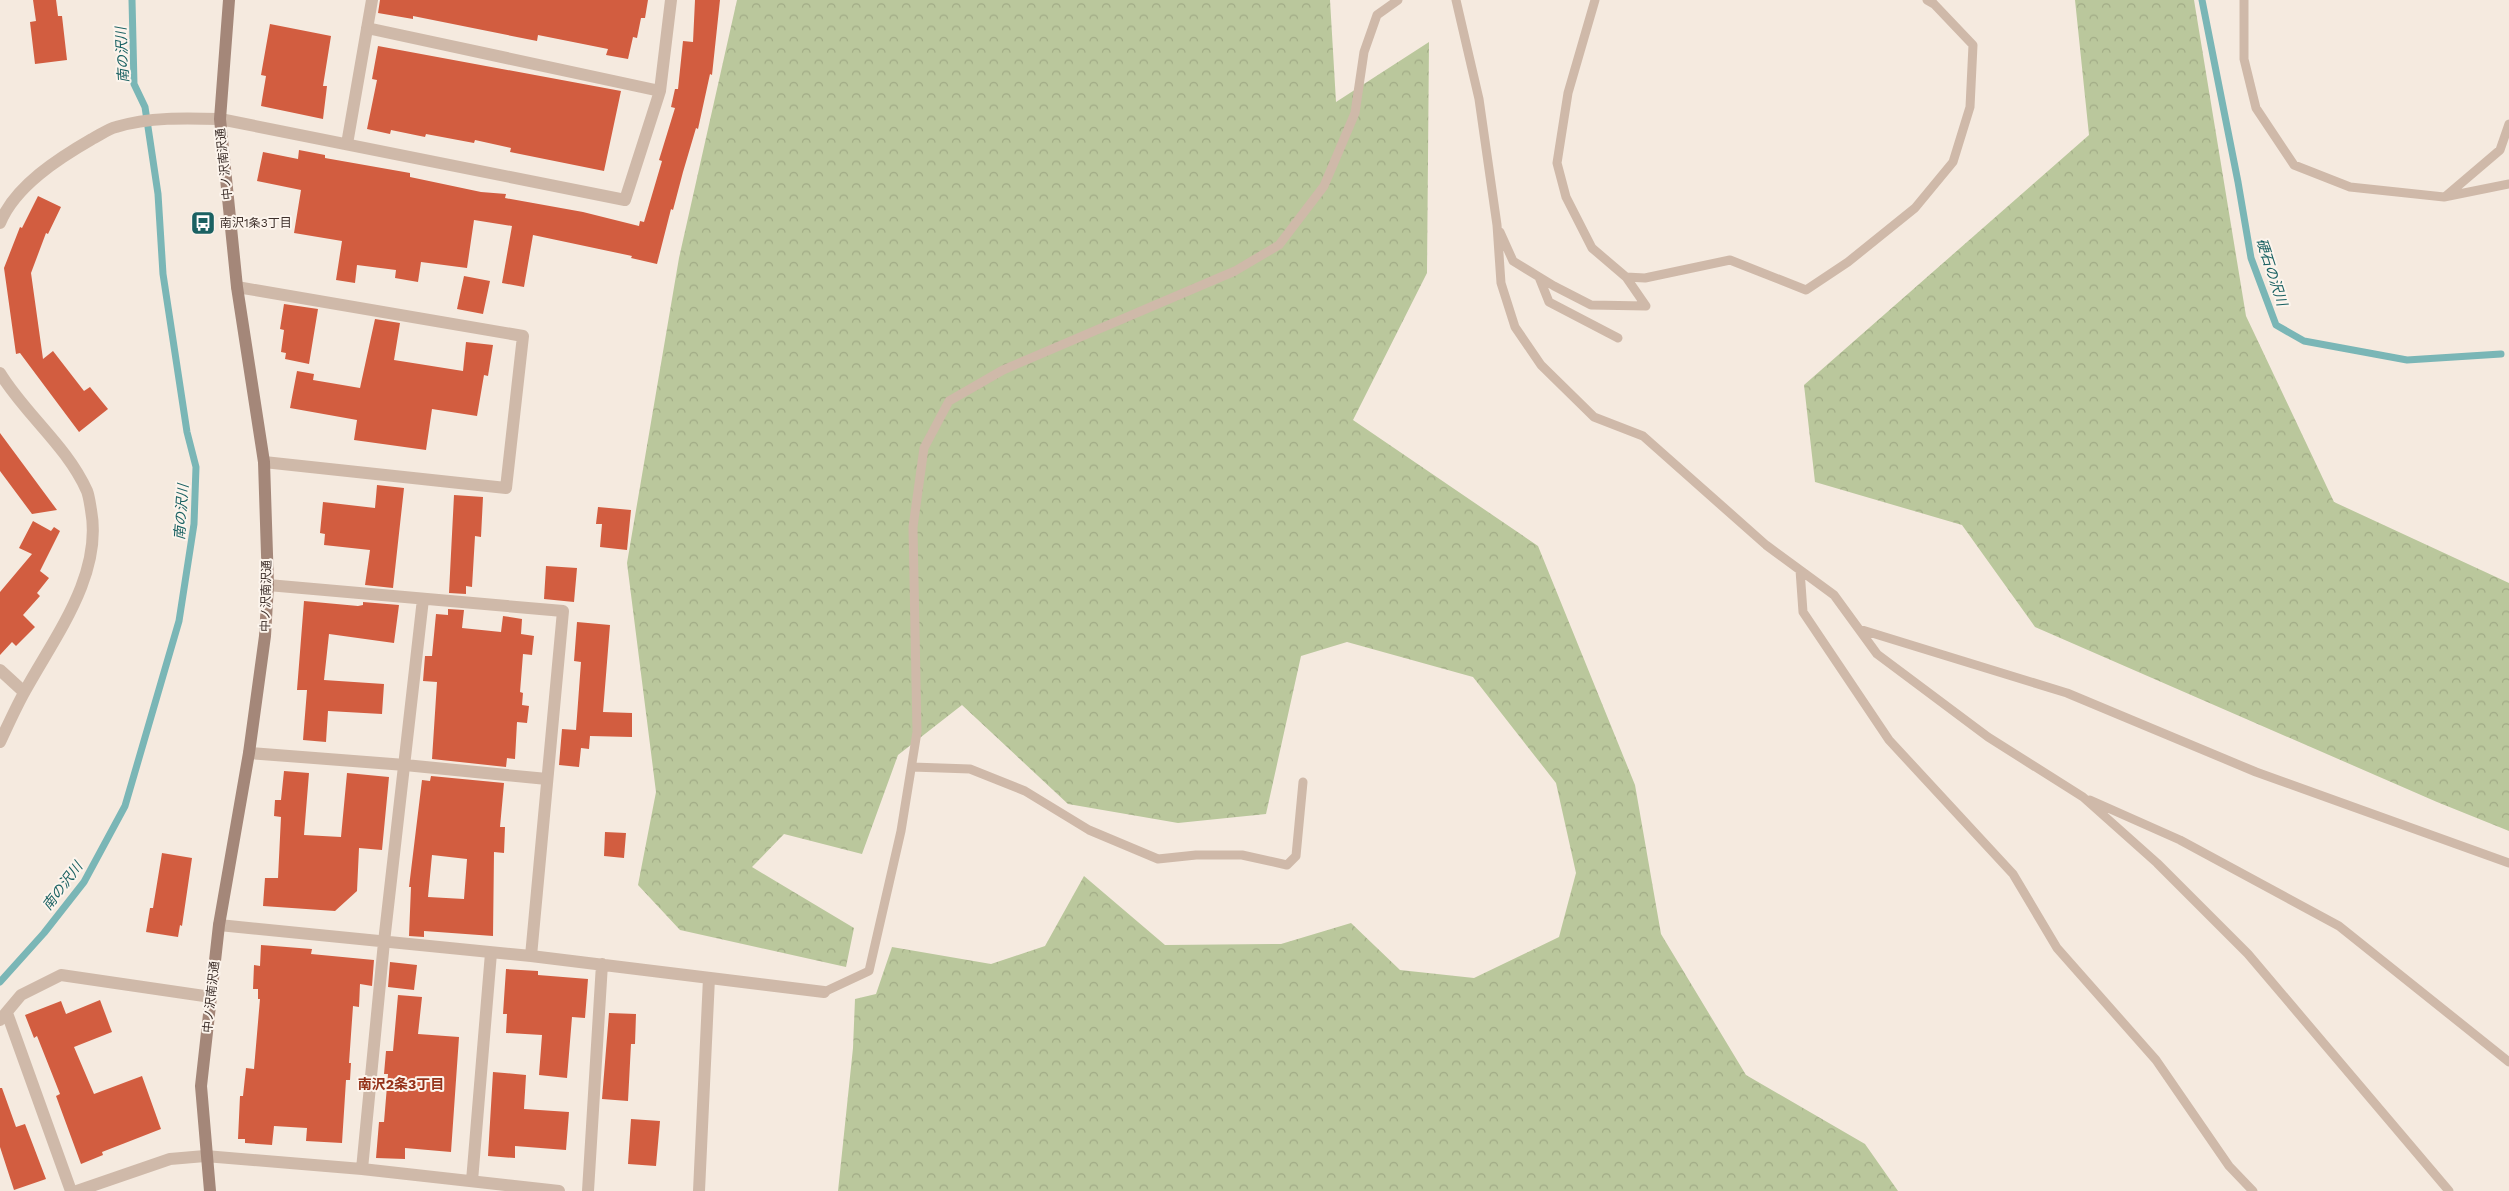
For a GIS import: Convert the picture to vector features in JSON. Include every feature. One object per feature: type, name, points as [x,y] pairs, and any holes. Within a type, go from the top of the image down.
[{"type":"street","name":"中ノ沢南沢通","points":[[210,1191],[205,1156],[201,1086],[219,925],[249,753],[265,636],[268,585],[264,462],[237,287],[220,119],[229,0]]},
{"type":"street","points":[[347,144],[372,0]]},
{"type":"street","points":[[0,223],[3,215],[30,182],[65,154],[115,127],[175,117],[220,119],[626,200],[660,91],[671,0]]},
{"type":"street","points":[[367,28],[660,91]]},
{"type":"street","points":[[237,287],[523,336],[506,488],[264,462]]},
{"type":"street","points":[[0,372],[12,393],[55,440],[88,492],[93,523],[88,570],[62,627],[24,692],[0,742]]},
{"type":"street","points":[[268,585],[563,611],[531,956]]},
{"type":"street","points":[[362,1169],[384,942],[423,599]]},
{"type":"street","points":[[0,670],[24,692]]},
{"type":"street","points":[[249,753],[405,765],[547,779]]},
{"type":"street","points":[[219,925],[531,956],[824,992]]},
{"type":"street","points":[[472,1181],[491,953]]},
{"type":"street","points":[[588,1191],[602,964]]},
{"type":"street","points":[[71,1191],[3,1016],[21,995],[60,975],[211,997]]},
{"type":"street","points":[[699,1191],[709,978]]},
{"type":"street","points":[[77,1191],[170,1159],[205,1156],[362,1169],[559,1191]]},
{"type":"lane","points":[[824,992],[868,971],[901,831],[917,732],[913,527],[924,448],[949,401],[1003,370],[1236,271],[1279,245],[1324,186],[1355,113],[1364,52],[1377,15],[1398,0]]},
{"type":"lane","points":[[1456,0],[1479,99],[1497,225],[1501,284],[1515,327],[1541,365],[1594,417],[1643,436],[1766,545],[1834,595],[1877,654],[1988,737],[2083,797],[2180,840],[2339,926],[2509,1062]]},
{"type":"lane","points":[[1497,225],[1513,261],[1539,277],[1591,305],[1646,306],[1626,277],[1592,248],[1566,197],[1557,163],[1568,93],[1595,0]]},
{"type":"lane","points":[[1626,277],[1645,278],[1730,260],[1806,290],[1848,262],[1915,208],[1953,162],[1970,108],[1973,45],[1934,4],[1927,0]]},
{"type":"lane","points":[[2244,0],[2244,59],[2256,108],[2294,165],[2350,187],[2444,197],[2509,184]]},
{"type":"lane","points":[[2444,197],[2500,150],[2509,124]]},
{"type":"lane","points":[[1539,277],[1549,302],[1618,338]]},
{"type":"lane","points":[[1800,570],[1803,612],[1889,740],[2013,874],[2057,948],[2156,1060],[2229,1166],[2252,1191]]},
{"type":"lane","points":[[1858,629],[2067,693],[2256,772],[2509,863]]},
{"type":"lane","points":[[912,767],[970,769],[1025,791],[1089,830],[1158,859],[1196,855],[1242,855],[1287,865],[1296,856],[1303,782]]},
{"type":"lane","points":[[2083,797],[2157,863],[2248,954],[2449,1191]]},
{"type":"green space","points":[[737,0],[1330,0],[1336,102],[1429,42],[1427,273],[1353,420],[1538,546],[1635,785],[1661,934],[1746,1075],[1865,1144],[1898,1191],[838,1191],[853,1048],[855,999],[876,994],[892,947],[991,964],[1045,946],[1084,876],[1165,945],[1281,944],[1351,923],[1400,970],[1474,978],[1559,937],[1576,873],[1556,783],[1473,677],[1347,642],[1301,656],[1266,814],[1178,823],[1068,804],[962,705],[898,755],[862,854],[784,834],[752,867],[854,928],[846,967],[680,930],[638,885],[656,792],[627,563],[679,258]]},
{"type":"green space","points":[[2075,0],[2194,0],[2246,316],[2334,502],[2509,583],[2509,831],[2437,802],[2035,627],[1962,525],[1815,482],[1804,385],[2089,135]]},
{"type":"building","points":[[33,0],[56,0],[58,16],[62,16],[67,60],[35,64],[30,22],[36,21]]},
{"type":"building","points":[[380,0],[648,0],[645,18],[641,18],[637,38],[633,37],[628,59],[606,55],[608,49],[538,35],[537,41],[413,16],[413,19],[378,13]]},
{"type":"building","points":[[695,0],[720,0],[712,75],[710,74],[698,129],[696,128],[673,210],[671,209],[657,264],[631,258],[632,256],[533,235],[524,287],[502,283],[512,226],[474,220],[467,268],[421,262],[418,282],[395,278],[396,270],[357,265],[355,283],[336,280],[342,241],[294,233],[301,190],[257,181],[263,152],[298,159],[299,150],[325,155],[325,158],[410,173],[410,177],[481,192],[506,194],[505,198],[583,212],[639,226],[640,221],[644,222],[662,161],[659,160],[675,108],[671,107],[675,89],[678,89],[683,41],[693,42]]},
{"type":"building","points":[[270,24],[331,36],[323,86],[327,86],[323,119],[261,106],[266,76],[261,75]]},
{"type":"building","points":[[378,46],[621,91],[604,171],[510,152],[511,148],[475,140],[474,143],[426,134],[425,137],[391,130],[390,134],[367,129],[377,80],[372,79]]},
{"type":"building","points":[[38,196],[61,207],[48,234],[46,233],[31,273],[43,359],[53,351],[84,391],[90,387],[108,409],[79,432],[20,353],[16,354],[4,268],[20,227],[22,228]]},
{"type":"building","points":[[464,276],[490,281],[483,314],[457,309]]},
{"type":"building","points":[[284,304],[318,309],[309,364],[285,359],[286,353],[281,352],[284,330],[280,329]]},
{"type":"building","points":[[375,319],[400,323],[394,360],[463,371],[466,342],[493,345],[488,376],[484,375],[477,416],[432,409],[426,450],[354,440],[357,420],[290,408],[297,371],[314,374],[313,380],[360,388]]},
{"type":"building","points":[[0,433],[57,510],[32,514],[0,471]]},
{"type":"building","points":[[377,485],[404,488],[393,588],[365,585],[370,550],[324,545],[325,534],[320,533],[323,502],[375,508]]},
{"type":"building","points":[[454,495],[483,497],[481,537],[475,536],[472,587],[466,586],[466,594],[449,593]]},
{"type":"building","points":[[598,507],[631,510],[627,550],[600,547],[602,524],[596,524]]},
{"type":"building","points":[[33,521],[51,531],[54,527],[60,531],[40,571],[49,578],[37,593],[40,596],[23,615],[35,627],[16,646],[12,642],[0,655],[0,592],[32,554],[19,548]]},
{"type":"building","points":[[546,566],[577,568],[574,602],[544,599]]},
{"type":"building","points":[[304,601],[358,606],[363,605],[363,602],[399,605],[394,643],[329,634],[324,680],[384,684],[382,714],[328,711],[326,742],[303,740],[307,690],[297,690]]},
{"type":"building","points":[[448,609],[464,610],[462,628],[501,632],[503,616],[522,619],[521,634],[534,636],[532,655],[523,654],[520,692],[523,693],[522,705],[529,706],[527,723],[517,722],[515,759],[507,758],[506,767],[432,759],[437,682],[423,681],[425,656],[432,656],[436,614],[448,615]]},
{"type":"building","points":[[577,622],[610,625],[603,712],[632,713],[632,737],[590,736],[589,749],[581,748],[579,767],[559,765],[562,729],[576,730],[581,662],[574,661]]},
{"type":"building","points":[[284,771],[309,773],[304,835],[341,837],[347,773],[389,777],[382,850],[359,848],[357,891],[335,911],[263,906],[265,878],[278,878],[281,817],[274,816],[275,800],[281,800]]},
{"type":"building","points":[[431,776],[504,783],[500,827],[505,827],[504,853],[494,852],[493,936],[424,931],[424,937],[409,936],[411,887],[409,887],[422,780],[430,781]],"holes":[[[432,855],[467,859],[464,899],[428,897]]]},
{"type":"building","points":[[605,832],[626,833],[624,858],[604,856]]},
{"type":"building","points":[[162,853],[192,858],[182,926],[180,925],[178,937],[146,932],[150,908],[153,908]]},
{"type":"building","points":[[261,945],[312,949],[311,954],[374,960],[372,986],[360,984],[359,1007],[353,1006],[349,1063],[351,1063],[350,1080],[346,1080],[342,1143],[306,1141],[307,1128],[274,1126],[272,1145],[245,1143],[245,1139],[238,1139],[240,1096],[243,1096],[246,1068],[254,1069],[260,999],[258,999],[258,989],[253,989],[254,965],[260,966]]},
{"type":"building","points":[[390,962],[417,965],[414,990],[388,987]]},
{"type":"building","points":[[506,969],[538,971],[538,975],[588,979],[585,1018],[572,1017],[567,1078],[539,1075],[542,1035],[506,1033],[507,1014],[503,1014]]},
{"type":"building","points":[[398,995],[422,997],[418,1034],[459,1037],[451,1152],[405,1148],[405,1159],[376,1158],[379,1122],[384,1122],[388,1074],[384,1074],[386,1051],[393,1051]]},
{"type":"building","points":[[100,1000],[112,1032],[74,1047],[94,1094],[142,1076],[161,1129],[102,1152],[103,1155],[81,1164],[56,1096],[60,1094],[37,1036],[34,1038],[25,1015],[61,1001],[66,1014]]},
{"type":"building","points":[[609,1013],[636,1014],[635,1044],[631,1044],[628,1101],[602,1099]]},
{"type":"building","points":[[493,1072],[526,1075],[524,1109],[569,1112],[566,1150],[515,1146],[515,1158],[488,1156]]},
{"type":"building","points":[[0,1088],[2,1088],[16,1127],[25,1124],[46,1179],[14,1190],[0,1147]]},
{"type":"building","points":[[631,1119],[660,1121],[656,1166],[628,1164]]},
{"type":"waterway","name":"南の沢川","points":[[0,982],[44,933],[84,882],[125,806],[179,621],[194,524],[196,467],[187,432],[163,274],[158,194],[145,107],[134,84],[132,0]]},
{"type":"waterway","name":"硬石の沢川","points":[[2202,0],[2251,258],[2276,325],[2304,341],[2407,360],[2501,354]]},
{"type":"place","name":"南沢1条3丁目","points":[[203,223]]},
{"type":"district","name":"南沢2条3丁目","points":[[401,1084]]}]
